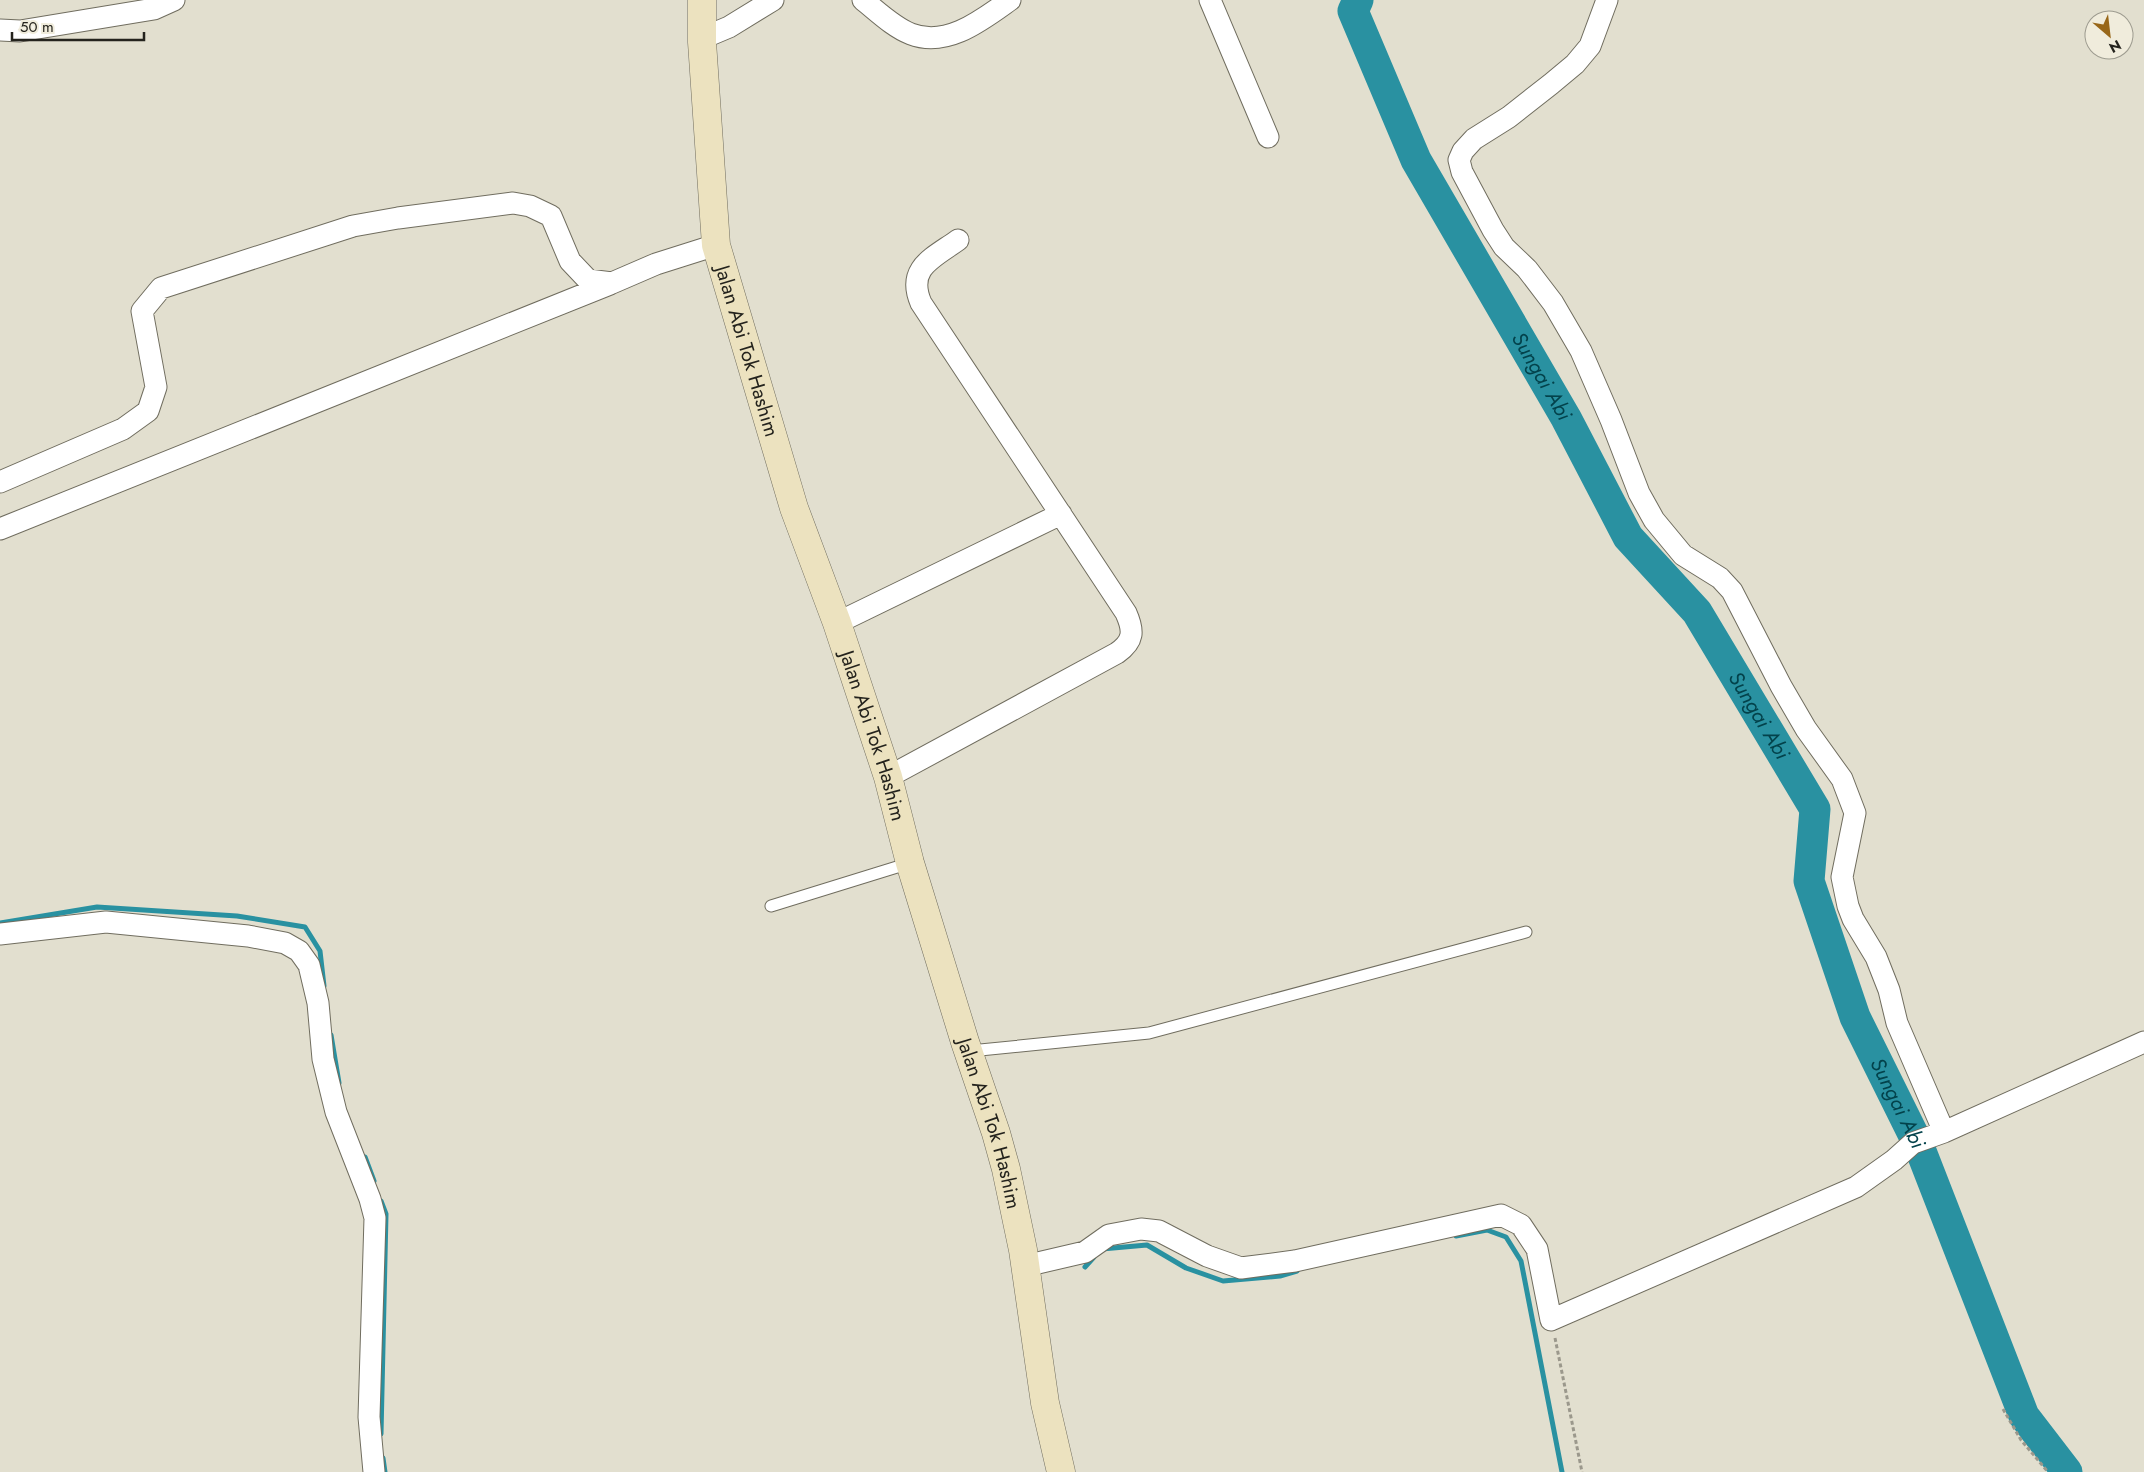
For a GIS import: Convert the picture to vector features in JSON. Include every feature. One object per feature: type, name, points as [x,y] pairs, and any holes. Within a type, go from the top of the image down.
[{"type":"main road","name":"Jalan Abi Tok Hashim","points":[[702,0],[702,42],[716,245],[794,508],[837,623],[888,777],[910,863],[1006,1169],[1025,1266],[1045,1403],[1061,1472]]},
{"type":"street","points":[[0,30],[20,31],[154,9],[174,0]]},
{"type":"street","points":[[702,42],[710,35],[729,27],[773,0]]},
{"type":"street","points":[[862,0],[910,34],[937,37],[954,34],[970,26],[1010,0]]},
{"type":"street","points":[[1210,0],[1268,138]]},
{"type":"street","points":[[1608,0],[1590,46],[1580,58],[1534,98],[1474,139],[1463,151],[1460,160],[1462,172],[1504,247],[1526,269],[1553,302],[1572,336],[1611,420],[1639,493],[1654,520],[1683,555],[1720,578],[1732,592],[1781,686],[1806,729],[1842,780],[1855,813],[1842,877],[1848,906],[1853,919],[1876,957],[1889,990],[1900,1030],[1941,1133]]},
{"type":"street","points":[[0,482],[124,429],[148,411],[156,387],[142,311],[161,288],[353,226],[398,218],[513,203],[530,206],[551,216],[570,261],[588,280],[612,283]]},
{"type":"street","points":[[888,777],[1117,653],[1131,640],[1133,631],[1126,612],[921,303],[916,292],[916,279],[924,266],[958,240]]},
{"type":"street","points":[[0,529],[656,264],[716,245]]},
{"type":"street","points":[[837,623],[1061,514]]},
{"type":"street","points":[[0,934],[106,922],[164,929],[229,933],[272,940],[292,947],[299,951],[309,965],[318,1003],[323,1059],[336,1112],[376,1218],[369,1417],[374,1472]]},
{"type":"street","points":[[1025,1266],[1085,1252],[1109,1235],[1141,1229],[1159,1231],[1207,1256],[1241,1268],[1295,1261],[1501,1215],[1521,1225],[1537,1249],[1551,1320],[1856,1187],[1894,1160],[1913,1143],[1941,1133],[2144,1042]]},
{"type":"lane","points":[[771,906],[910,863]]},
{"type":"lane","points":[[970,1051],[1149,1033],[1526,932]]},
{"type":"path","points":[[1551,1320],[1582,1472]]},
{"type":"path","points":[[2003,1409],[2021,1440],[2048,1472]]},
{"type":"waterway","name":"Sungai Abi","points":[[1358,0],[1353,11],[1416,160],[1566,418],[1628,537],[1697,612],[1815,809],[1809,881],[1855,1017],[1919,1146],[2024,1416],[2067,1472]]},
{"type":"waterway","points":[[0,923],[97,907],[237,916],[305,927],[320,951],[324,986]]},
{"type":"waterway","points":[[331,1035],[339,1083]]},
{"type":"waterway","points":[[365,1157],[374,1181]]},
{"type":"waterway","points":[[381,1201],[386,1214],[381,1434]]},
{"type":"waterway","points":[[1456,1236],[1487,1230],[1506,1237],[1521,1261],[1562,1472]]},
{"type":"waterway","points":[[1102,1249],[1147,1245],[1186,1268],[1223,1281],[1280,1276],[1297,1271]]},
{"type":"waterway","points":[[1085,1267],[1094,1257]]},
{"type":"waterway","points":[[383,1458],[385,1472]]}]
